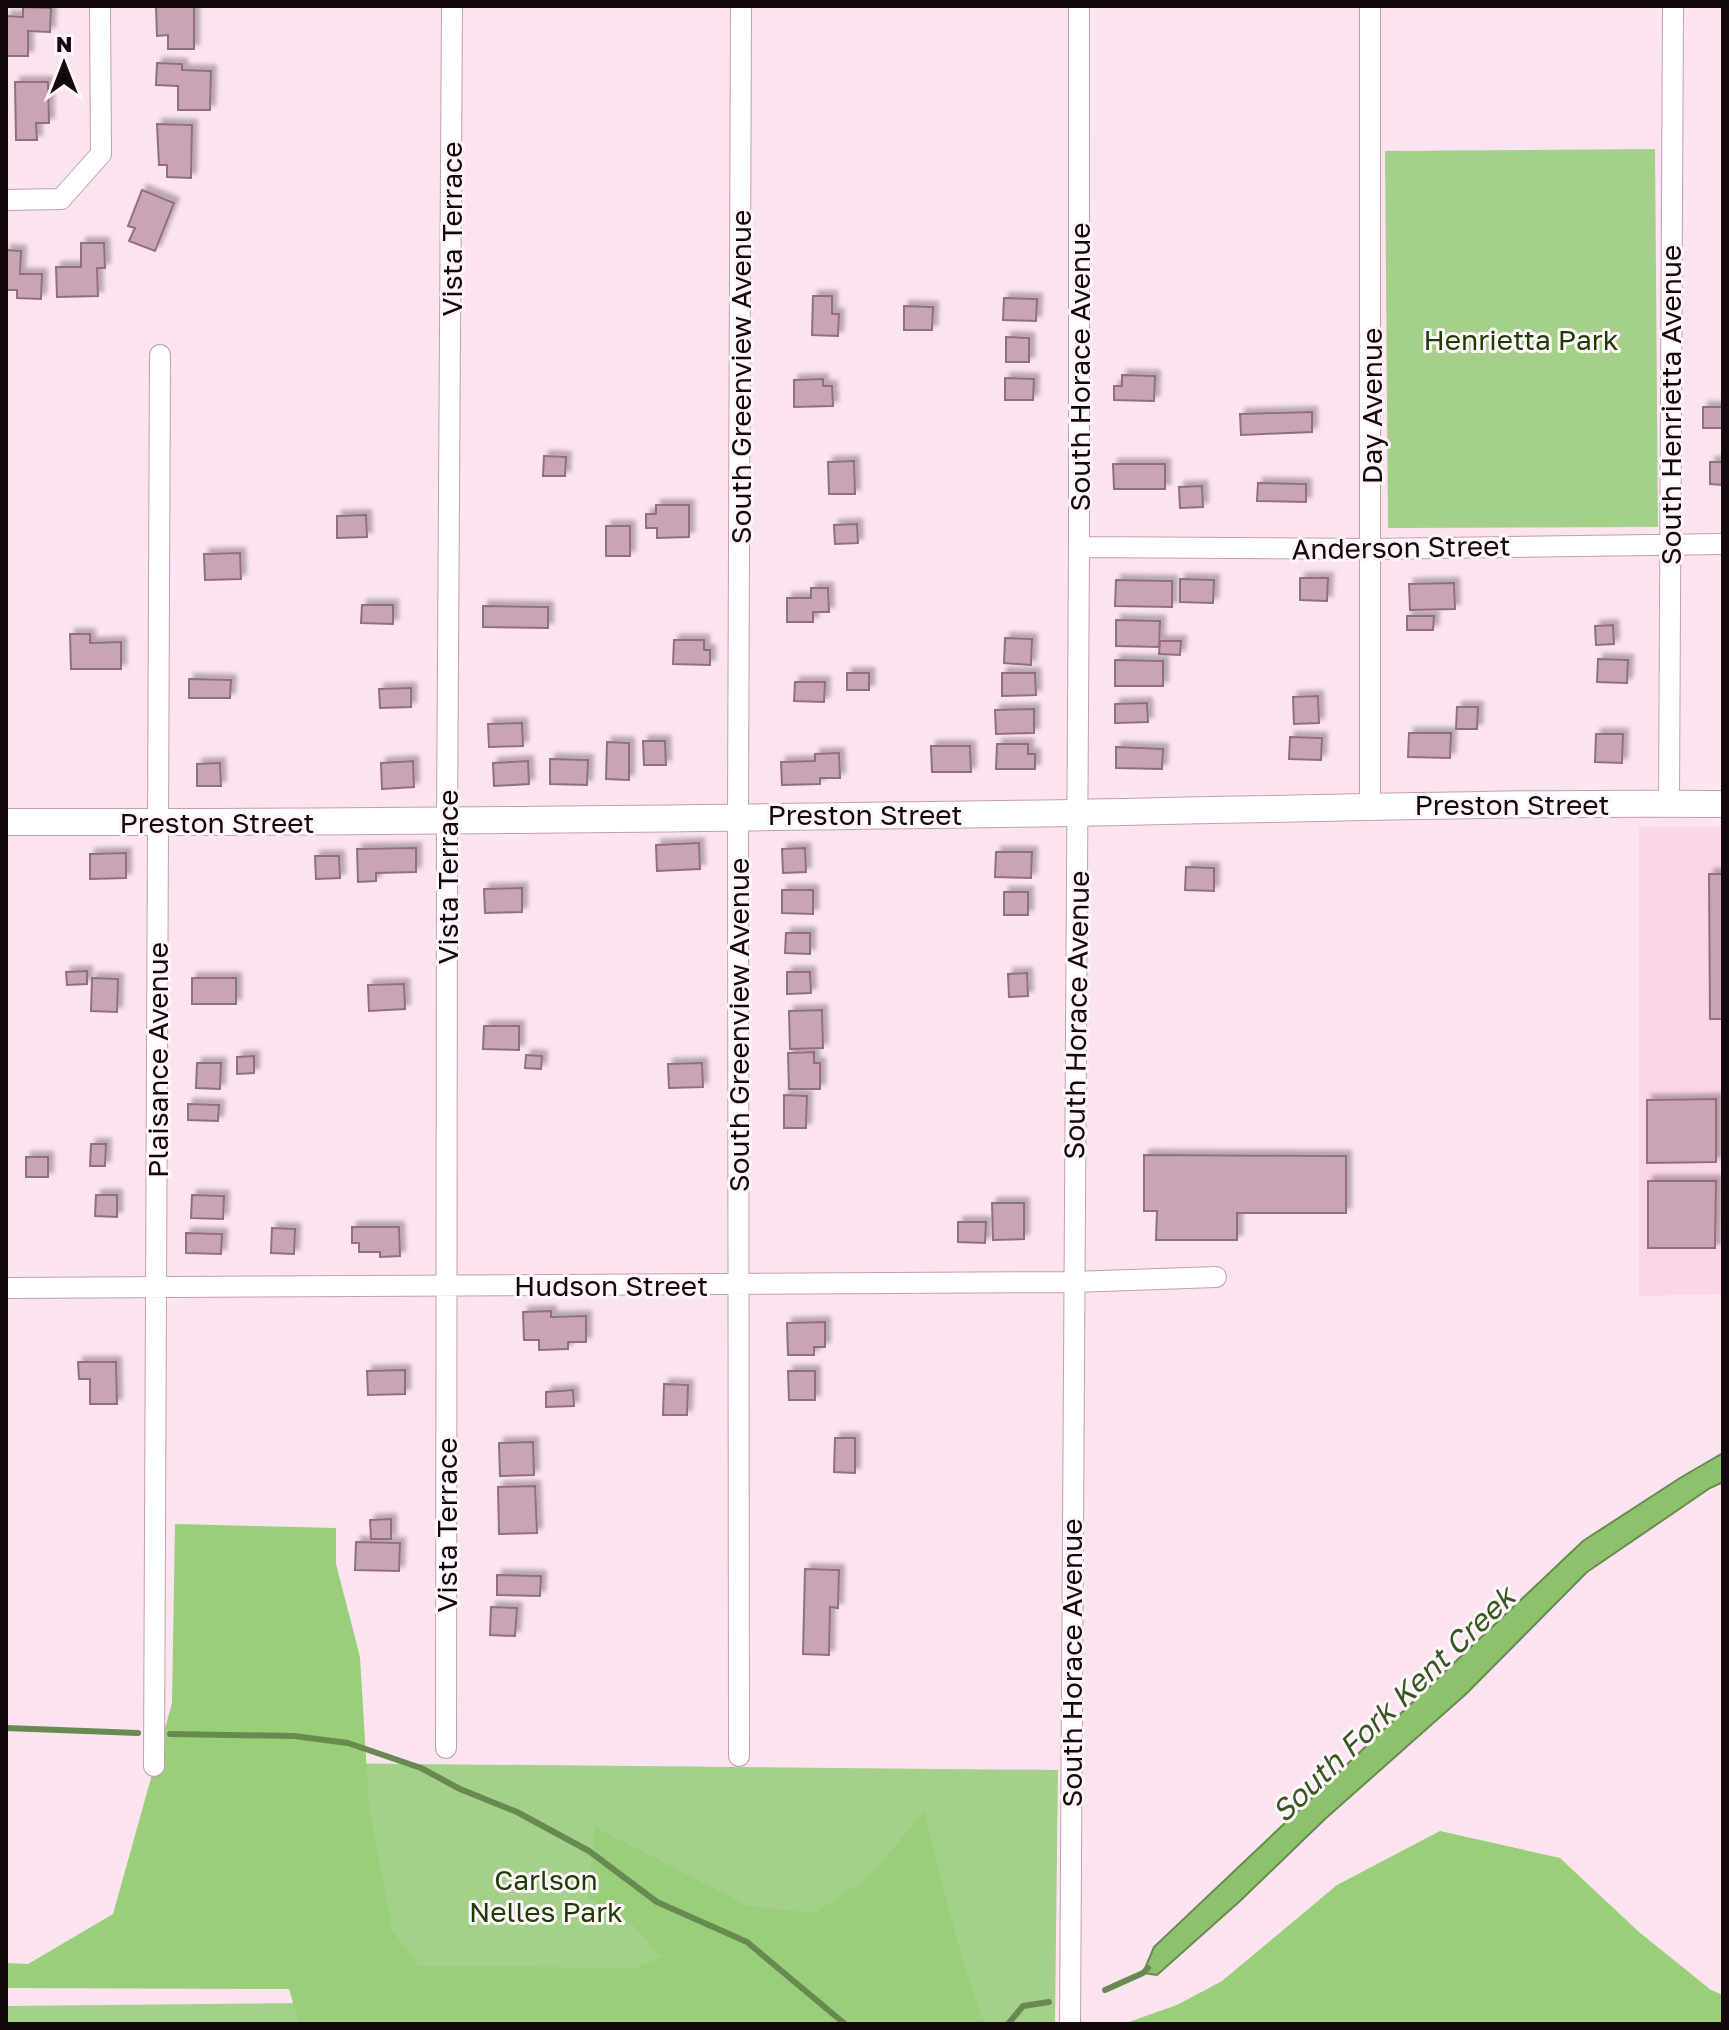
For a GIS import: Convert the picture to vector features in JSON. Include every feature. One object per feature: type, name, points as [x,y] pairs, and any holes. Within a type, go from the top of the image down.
[{"type":"street","points":[[6,200],[61,199],[101,154],[100,6]]},
{"type":"street","name":"Vista Terrace","points":[[446,1748],[452,6]]},
{"type":"street","name":"South Greenview Avenue","points":[[739,1756],[741,6]]},
{"type":"street","name":"South Horace Avenue","points":[[1070,2024],[1078,813],[1079,6]]},
{"type":"street","name":"Day Avenue","points":[[1370,6],[1370,805]]},
{"type":"street","name":"South Henrietta Avenue","points":[[1669,803],[1673,6]]},
{"type":"street","name":"Plaisance Avenue","points":[[154,1766],[160,355]]},
{"type":"street","name":"Anderson Street","points":[[1079,547],[1371,549],[1723,544]]},
{"type":"street","name":"Preston Street","points":[[6,822],[447,821],[1078,813],[1370,805],[1723,804]]},
{"type":"street","name":"Hudson Street","points":[[6,1288],[1073,1282],[1216,1277]]},
{"type":"shaded area","points":[[1639,827],[1723,827],[1723,1294],[1639,1296]]},
{"type":"shaded area","points":[[1723,1453],[1723,1482],[1587,1572],[1466,1694],[1325,1819],[1240,1901],[1157,1975],[1143,1973],[1154,1947],[1583,1541]]},
{"type":"shaded area","points":[[175,1524],[336,1528],[336,1564],[360,1657],[369,1808],[392,1929],[418,1966],[635,1968],[661,1957],[634,1926],[587,1896],[595,1827],[748,1906],[815,1913],[870,1876],[924,1812],[965,1968],[983,2019],[988,2024],[299,2024],[289,1989],[6,1988],[6,1963],[28,1964],[113,1914],[172,1703]]},
{"type":"shaded area","points":[[1440,1831],[1560,1858],[1639,1932],[1711,1990],[1723,1995],[1723,2024],[1123,2024],[1177,2005],[1222,1981],[1337,1885]]},
{"type":"green space","name":"Henrietta Park","points":[[1655,149],[1658,527],[1388,528],[1385,151]]},
{"type":"green space","name":"Carlson Nelles Park","points":[[309,1763],[1058,1770],[1055,2024],[6,2024],[6,2006],[311,2003]]},
{"type":"building","points":[[156,6],[194,6],[194,49],[168,49],[168,35],[157,36]]},
{"type":"building","points":[[23,7],[51,8],[50,32],[28,31],[28,56],[6,56],[6,16],[23,17]]},
{"type":"building","points":[[157,63],[182,64],[182,70],[211,71],[210,110],[178,110],[178,86],[156,85]]},
{"type":"building","points":[[15,82],[48,82],[49,123],[36,123],[37,140],[16,140]]},
{"type":"building","points":[[157,124],[192,125],[191,178],[167,177],[167,165],[159,165]]},
{"type":"building","points":[[142,190],[174,203],[155,251],[129,241],[135,228],[128,226]]},
{"type":"building","points":[[81,243],[104,243],[105,268],[97,268],[98,296],[57,297],[56,267],[81,267]]},
{"type":"building","points":[[6,250],[21,251],[20,274],[42,274],[41,299],[17,298],[17,290],[6,290]]},
{"type":"building","points":[[813,296],[832,296],[832,314],[839,314],[838,336],[812,335]]},
{"type":"building","points":[[1004,298],[1037,299],[1036,321],[1003,320]]},
{"type":"building","points":[[904,306],[933,307],[932,330],[904,330]]},
{"type":"building","points":[[1006,337],[1029,338],[1029,362],[1006,362]]},
{"type":"building","points":[[1122,375],[1155,376],[1154,401],[1114,400],[1114,386],[1122,386]]},
{"type":"building","points":[[1005,378],[1034,379],[1033,400],[1005,400]]},
{"type":"building","points":[[823,379],[823,386],[832,386],[833,406],[794,407],[794,380]]},
{"type":"building","points":[[1703,407],[1723,407],[1723,428],[1703,428]]},
{"type":"building","points":[[1312,412],[1312,432],[1241,435],[1240,414]]},
{"type":"building","points":[[544,456],[566,457],[565,476],[543,476]]},
{"type":"building","points":[[854,461],[855,494],[829,494],[828,462]]},
{"type":"building","points":[[1710,462],[1723,462],[1723,485],[1710,484]]},
{"type":"building","points":[[1113,464],[1165,464],[1165,489],[1114,489]]},
{"type":"building","points":[[1258,483],[1306,484],[1306,502],[1257,501]]},
{"type":"building","points":[[1202,486],[1203,507],[1180,508],[1179,487]]},
{"type":"building","points":[[656,505],[689,505],[689,537],[657,538],[657,528],[646,528],[646,514],[656,514]]},
{"type":"building","points":[[366,515],[367,537],[337,538],[337,516]]},
{"type":"building","points":[[857,524],[858,543],[835,544],[834,525]]},
{"type":"building","points":[[606,526],[630,526],[630,556],[606,556]]},
{"type":"building","points":[[240,553],[241,579],[205,580],[204,554]]},
{"type":"building","points":[[1300,578],[1328,578],[1327,601],[1300,600]]},
{"type":"building","points":[[1180,579],[1214,580],[1213,603],[1180,602]]},
{"type":"building","points":[[1116,580],[1172,581],[1172,607],[1115,606]]},
{"type":"building","points":[[1454,583],[1455,609],[1410,610],[1409,584]]},
{"type":"building","points":[[811,588],[828,588],[829,612],[813,612],[813,622],[787,622],[787,598],[811,598]]},
{"type":"building","points":[[362,605],[393,605],[393,624],[361,623]]},
{"type":"building","points":[[483,606],[548,607],[548,628],[483,627]]},
{"type":"building","points":[[1407,616],[1434,616],[1433,630],[1407,630]]},
{"type":"building","points":[[1116,620],[1160,621],[1159,647],[1116,646]]},
{"type":"building","points":[[1613,625],[1614,644],[1596,645],[1595,626]]},
{"type":"building","points":[[70,634],[90,634],[90,643],[121,642],[121,669],[71,669]]},
{"type":"building","points":[[1005,638],[1032,639],[1031,665],[1004,663]]},
{"type":"building","points":[[674,640],[704,640],[704,650],[710,650],[710,665],[673,664]]},
{"type":"building","points":[[1160,641],[1181,641],[1180,655],[1159,654]]},
{"type":"building","points":[[1598,659],[1628,660],[1627,683],[1597,682]]},
{"type":"building","points":[[1115,660],[1163,661],[1163,686],[1115,686]]},
{"type":"building","points":[[847,673],[869,673],[869,690],[847,690]]},
{"type":"building","points":[[1002,673],[1035,673],[1036,695],[1002,696]]},
{"type":"building","points":[[189,679],[231,680],[230,698],[189,698]]},
{"type":"building","points":[[795,682],[825,682],[824,702],[794,701]]},
{"type":"building","points":[[411,688],[411,707],[380,708],[379,689]]},
{"type":"building","points":[[1318,696],[1319,723],[1294,724],[1293,697]]},
{"type":"building","points":[[1147,703],[1148,722],[1115,723],[1115,704]]},
{"type":"building","points":[[1457,707],[1478,707],[1477,729],[1456,729]]},
{"type":"building","points":[[1034,709],[1034,733],[996,734],[995,710]]},
{"type":"building","points":[[522,723],[523,746],[489,747],[488,724]]},
{"type":"building","points":[[1409,733],[1451,733],[1450,758],[1408,757]]},
{"type":"building","points":[[1596,734],[1623,734],[1622,763],[1595,762]]},
{"type":"building","points":[[1290,737],[1322,738],[1321,760],[1289,759]]},
{"type":"building","points":[[643,741],[665,741],[666,765],[644,765]]},
{"type":"building","points":[[607,742],[629,743],[629,780],[606,779]]},
{"type":"building","points":[[997,744],[1028,744],[1028,754],[1035,754],[1035,769],[996,769]]},
{"type":"building","points":[[931,746],[970,746],[971,772],[932,772]]},
{"type":"building","points":[[1116,747],[1163,749],[1162,769],[1116,768]]},
{"type":"building","points":[[839,753],[840,778],[820,778],[820,784],[782,785],[781,762],[815,761],[815,754]]},
{"type":"building","points":[[550,759],[588,760],[587,785],[550,784]]},
{"type":"building","points":[[413,761],[414,787],[382,789],[381,763]]},
{"type":"building","points":[[528,761],[529,784],[494,786],[493,763]]},
{"type":"building","points":[[220,763],[221,786],[197,786],[197,764]]},
{"type":"building","points":[[699,843],[700,869],[657,871],[656,845]]},
{"type":"building","points":[[416,848],[416,872],[376,873],[376,881],[358,882],[357,849]]},
{"type":"building","points":[[805,848],[806,872],[783,873],[782,849]]},
{"type":"building","points":[[996,852],[1032,852],[1031,878],[995,877]]},
{"type":"building","points":[[126,853],[126,878],[90,879],[90,854]]},
{"type":"building","points":[[315,856],[339,856],[340,878],[316,879]]},
{"type":"building","points":[[1186,867],[1214,868],[1214,891],[1185,890]]},
{"type":"building","points":[[1709,874],[1723,874],[1723,1019],[1710,1019]]},
{"type":"building","points":[[522,888],[522,912],[485,913],[484,889]]},
{"type":"building","points":[[782,890],[813,890],[813,914],[782,913]]},
{"type":"building","points":[[1004,892],[1028,892],[1028,915],[1004,915]]},
{"type":"building","points":[[786,933],[810,933],[810,954],[785,953]]},
{"type":"building","points":[[87,971],[87,984],[67,985],[66,972]]},
{"type":"building","points":[[787,972],[810,972],[811,993],[787,994]]},
{"type":"building","points":[[1027,973],[1028,996],[1009,997],[1008,974]]},
{"type":"building","points":[[92,978],[118,979],[117,1012],[91,1011]]},
{"type":"building","points":[[192,978],[236,978],[236,1004],[192,1004]]},
{"type":"building","points":[[404,984],[405,1009],[369,1011],[368,985]]},
{"type":"building","points":[[822,1010],[823,1048],[790,1049],[789,1011]]},
{"type":"building","points":[[484,1026],[519,1026],[519,1050],[483,1049]]},
{"type":"building","points":[[814,1052],[814,1063],[820,1063],[820,1089],[789,1089],[788,1053]]},
{"type":"building","points":[[526,1055],[542,1056],[541,1069],[525,1068]]},
{"type":"building","points":[[254,1056],[254,1073],[237,1074],[237,1057]]},
{"type":"building","points":[[197,1063],[221,1063],[220,1089],[196,1088]]},
{"type":"building","points":[[702,1063],[703,1087],[669,1088],[668,1064]]},
{"type":"building","points":[[784,1095],[807,1096],[806,1128],[784,1128]]},
{"type":"building","points":[[1716,1099],[1716,1162],[1647,1163],[1647,1100]]},
{"type":"building","points":[[188,1104],[219,1105],[218,1121],[188,1120]]},
{"type":"building","points":[[91,1144],[106,1144],[105,1166],[90,1166]]},
{"type":"building","points":[[1144,1155],[1346,1156],[1346,1213],[1237,1213],[1237,1240],[1156,1240],[1157,1211],[1144,1211]]},
{"type":"building","points":[[26,1157],[48,1157],[48,1177],[26,1177]]},
{"type":"building","points":[[1648,1181],[1716,1181],[1715,1248],[1648,1248]]},
{"type":"building","points":[[96,1195],[117,1195],[117,1217],[95,1216]]},
{"type":"building","points":[[192,1195],[224,1196],[223,1219],[191,1218]]},
{"type":"building","points":[[992,1203],[1024,1203],[1024,1239],[993,1240]]},
{"type":"building","points":[[958,1222],[986,1222],[985,1243],[958,1242]]},
{"type":"building","points":[[352,1227],[399,1227],[400,1256],[380,1257],[380,1252],[359,1252],[359,1243],[352,1243]]},
{"type":"building","points":[[272,1228],[295,1229],[294,1254],[271,1253]]},
{"type":"building","points":[[186,1233],[222,1234],[221,1254],[186,1253]]},
{"type":"building","points":[[551,1311],[551,1317],[586,1316],[586,1342],[568,1342],[568,1349],[539,1350],[539,1340],[524,1340],[523,1312]]},
{"type":"building","points":[[825,1322],[825,1347],[814,1347],[814,1355],[788,1355],[787,1323]]},
{"type":"building","points":[[78,1362],[116,1362],[117,1404],[90,1404],[90,1379],[79,1379]]},
{"type":"building","points":[[405,1370],[405,1394],[368,1395],[367,1371]]},
{"type":"building","points":[[788,1371],[815,1371],[815,1400],[789,1400]]},
{"type":"building","points":[[664,1384],[688,1385],[687,1415],[663,1415]]},
{"type":"building","points":[[573,1390],[574,1406],[546,1407],[546,1392]]},
{"type":"building","points":[[835,1438],[855,1438],[855,1473],[834,1472]]},
{"type":"building","points":[[533,1442],[534,1475],[500,1476],[499,1443]]},
{"type":"building","points":[[535,1486],[537,1533],[499,1534],[498,1487]]},
{"type":"building","points":[[391,1519],[391,1539],[371,1539],[370,1520]]},
{"type":"building","points":[[356,1542],[400,1543],[399,1571],[355,1570]]},
{"type":"building","points":[[805,1569],[839,1570],[838,1608],[830,1607],[829,1655],[803,1654]]},
{"type":"building","points":[[497,1575],[541,1576],[540,1596],[497,1595]]},
{"type":"building","points":[[491,1607],[517,1608],[515,1636],[490,1635]]},
{"type":"waterway","points":[[6,1728],[138,1733]]},
{"type":"waterway","points":[[170,1734],[294,1736],[348,1743],[421,1768],[460,1789],[517,1812],[589,1851],[657,1902],[747,1942],[845,2024]]},
{"type":"waterway","name":"South Fork Kent Creek","points":[[1105,1990],[1148,1968]]},
{"type":"waterway","name":"South Fork Kent Creek","points":[[1008,2024],[1023,2006],[1049,2002]]}]
